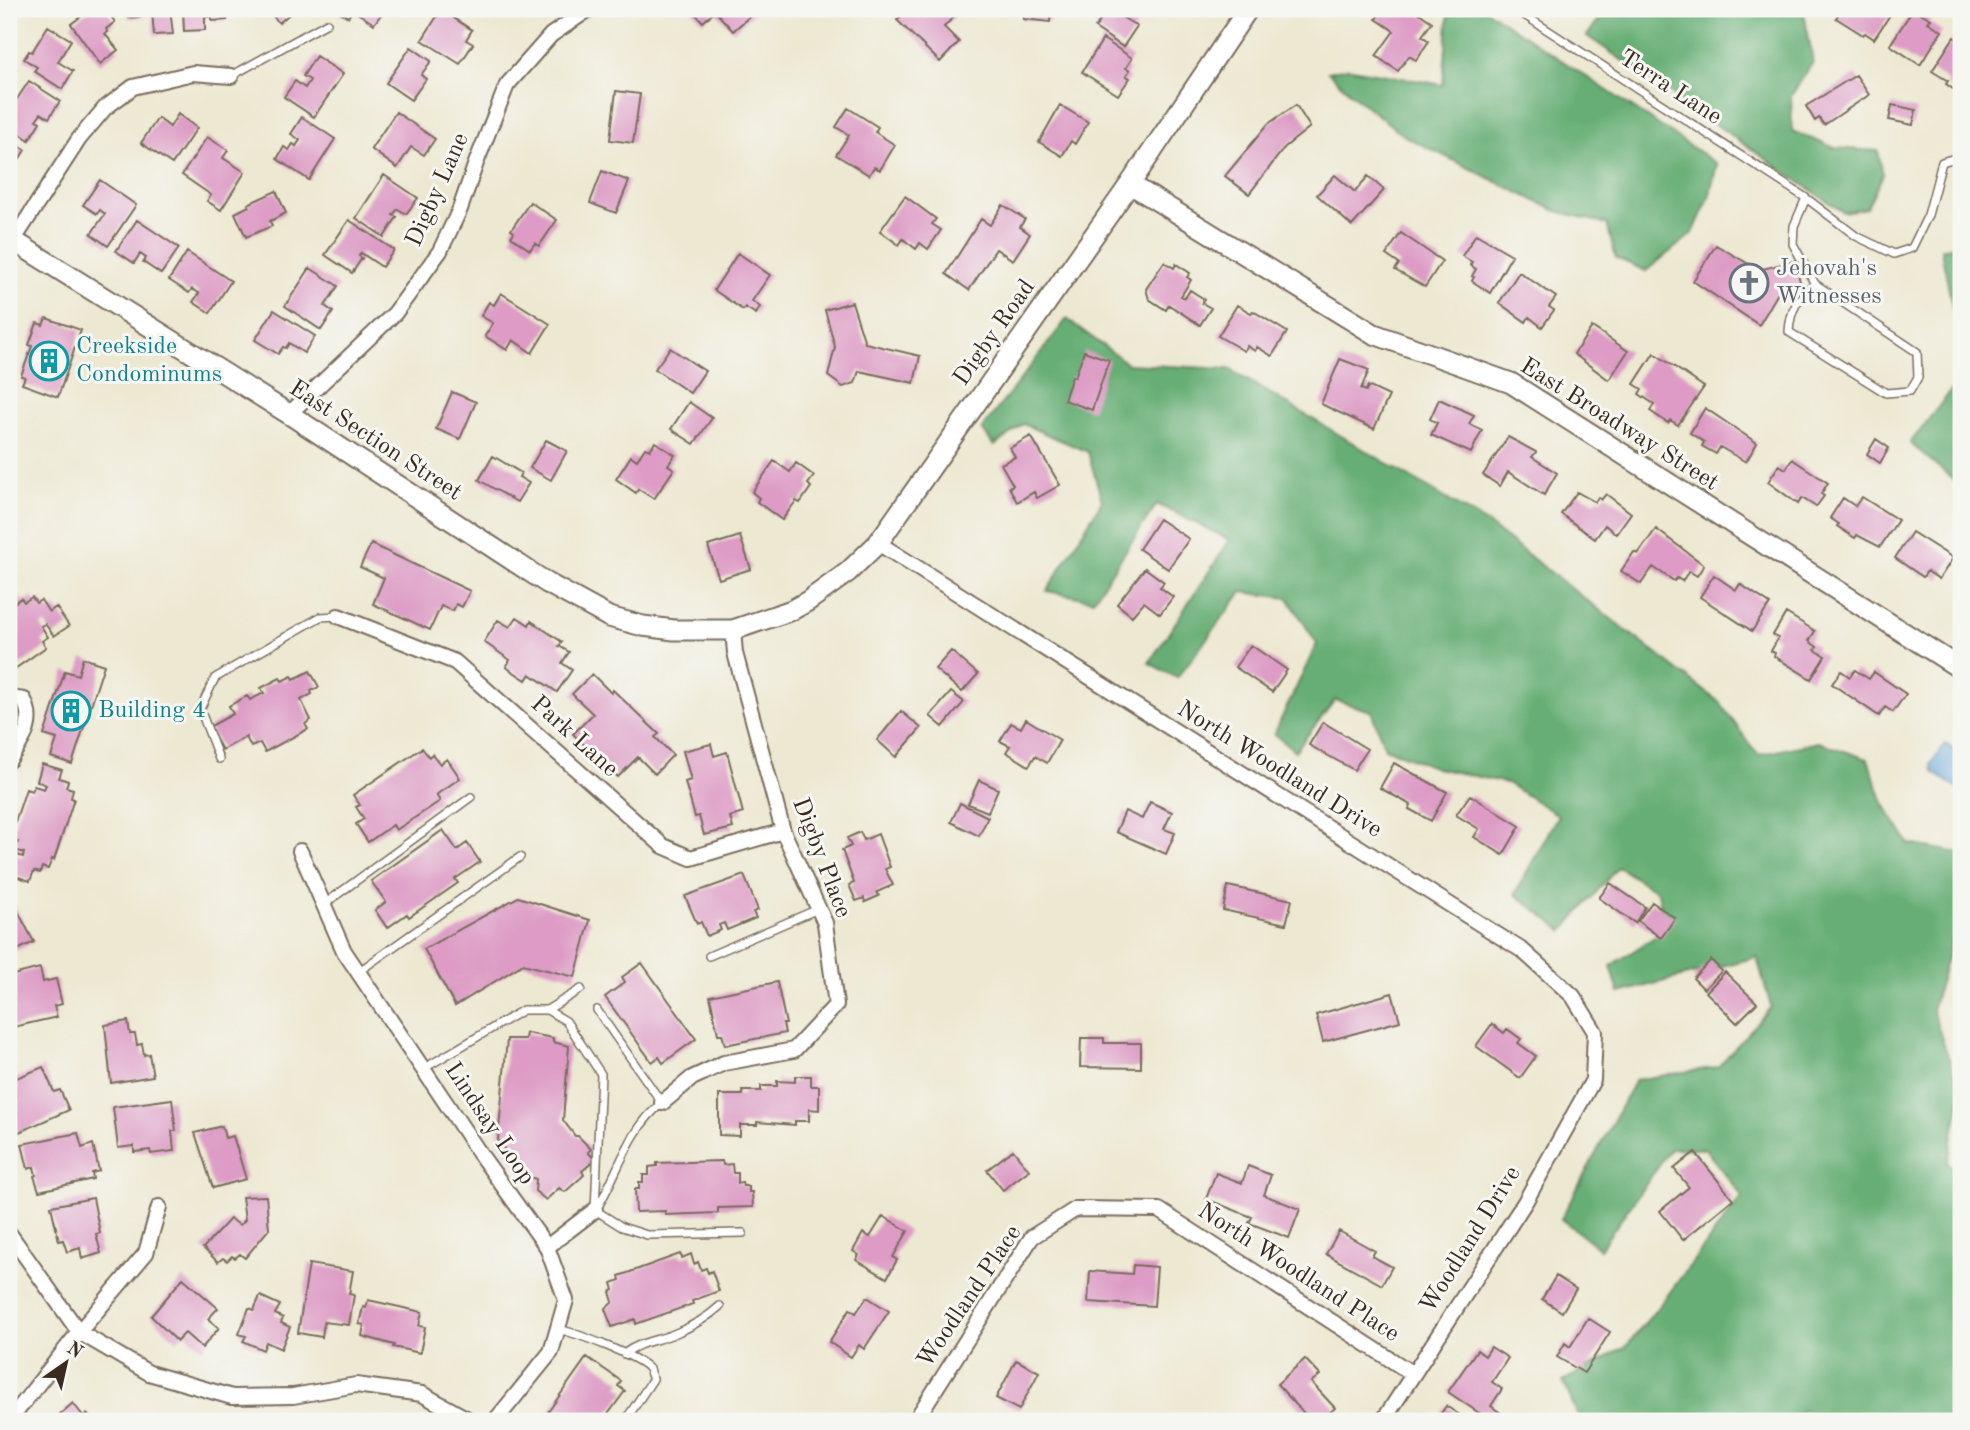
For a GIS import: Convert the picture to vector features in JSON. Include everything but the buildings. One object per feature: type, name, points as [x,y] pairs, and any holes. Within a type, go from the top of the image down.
[{"type":"street","name":"Digby Lane","points":[[289,414],[403,303],[440,251],[460,209],[475,163],[508,85],[551,35],[589,9]]},
{"type":"street","name":"Digby Road","points":[[733,630],[792,610],[808,601],[848,572],[878,543],[1130,184],[1248,9]]},
{"type":"street","points":[[10,244],[79,139],[105,107],[133,87],[193,73],[231,76]]},
{"type":"street","name":"East Broadway Street","points":[[1130,184],[1374,334],[1511,383],[1961,669]]},
{"type":"street","name":"East Section Street","points":[[10,244],[289,414],[547,583],[609,617],[643,626],[674,630],[733,630]]},
{"type":"street","name":"North Woodland Drive","points":[[878,543],[1523,951],[1573,996],[1595,1032],[1593,1080]]},
{"type":"street","name":"Park Lane","points":[[338,616],[455,662],[663,846],[691,858],[783,831]]},
{"type":"street","name":"Digby Place","points":[[662,1103],[692,1077],[724,1063],[794,1050],[836,1006],[825,923],[783,831],[735,653],[733,630]]},
{"type":"street","points":[[9,698],[24,700],[30,711],[28,729],[9,760]]},
{"type":"street","name":"Lindsay Loop","points":[[300,851],[344,951],[480,1154],[547,1247],[566,1300],[551,1352],[495,1421]]},
{"type":"street","name":"Woodland Drive","points":[[1383,1421],[1525,1202],[1593,1080]]},
{"type":"street","points":[[9,1421],[146,1253],[159,1207]]},
{"type":"street","name":"Woodland Place","points":[[915,1421],[1032,1237],[1076,1209],[1159,1210]]},
{"type":"street","name":"Digby Place","points":[[547,1247],[596,1210]]},
{"type":"street","name":"North Woodland Place","points":[[1159,1210],[1413,1374]]},
{"type":"street","points":[[9,1233],[79,1332],[149,1373],[232,1397],[293,1396],[356,1385],[422,1394],[471,1421]]},
{"type":"lane","name":"Terra Lane","points":[[1515,9],[1806,198],[1856,236],[1894,254],[1912,248],[1928,215],[1942,162],[1955,158],[1961,161]]},
{"type":"lane","points":[[231,76],[327,23]]},
{"type":"lane","points":[[1806,198],[1794,226],[1793,244],[1815,284],[1917,352],[1918,377],[1910,391],[1886,393],[1789,332],[1794,306],[1803,293],[1815,284]]},
{"type":"lane","points":[[219,759],[200,709],[215,678],[320,617],[338,616]]},
{"type":"lane","points":[[322,905],[471,797]]},
{"type":"lane","points":[[358,972],[520,857]]},
{"type":"lane","points":[[709,956],[818,909]]},
{"type":"lane","points":[[547,1010],[580,989]]},
{"type":"lane","points":[[423,1069],[523,1010],[547,1010],[566,1021],[601,1074],[596,1210],[622,1227],[647,1235],[743,1234]]},
{"type":"lane","points":[[597,1010],[662,1103]]},
{"type":"lane","name":"Digby Place","points":[[596,1210],[610,1188],[629,1144],[648,1114],[662,1103]]},
{"type":"lane","points":[[624,1354],[635,1345],[675,1334],[706,1319],[720,1306]]},
{"type":"lane","points":[[557,1329],[583,1335],[649,1369],[653,1379],[625,1421]]},
{"type":"green space","points":[[1449,9],[1485,9],[1717,164],[1709,198],[1693,233],[1646,271],[1616,258],[1607,224],[1556,211],[1406,137],[1357,99],[1328,72],[1346,68],[1443,85]]},
{"type":"green space","points":[[1606,9],[1799,9],[1804,12],[1813,62],[1791,96],[1792,131],[1835,148],[1878,151],[1883,175],[1866,208],[1843,212],[1587,36]]},
{"type":"green space","points":[[1961,244],[1961,486],[1910,443],[1957,383],[1958,337],[1941,249]]},
{"type":"green space","points":[[1067,319],[1128,364],[1229,369],[1485,522],[1719,702],[1758,755],[1818,742],[1868,759],[1883,803],[1909,844],[1961,853],[1959,917],[1932,1010],[1961,1093],[1948,1162],[1961,1179],[1961,1421],[1820,1421],[1803,1410],[1790,1421],[1580,1421],[1563,1381],[1626,1347],[1742,1196],[1705,1149],[1671,1148],[1600,1249],[1561,1219],[1635,1080],[1718,1067],[1771,1007],[1757,957],[1619,993],[1611,966],[1665,930],[1658,892],[1618,867],[1563,931],[1515,894],[1558,815],[1507,783],[1436,768],[1385,748],[1371,711],[1335,700],[1295,751],[1274,734],[1317,644],[1288,598],[1242,592],[1177,678],[1149,663],[1230,540],[1157,504],[1093,600],[1047,591],[1102,501],[1088,452],[1023,424],[994,446],[982,429]]},
{"type":"water","points":[[1945,744],[1961,753],[1961,791],[1933,772],[1931,764]]},
{"type":"place","name":"Jehovah's Witnesses","points":[[1749,283]]},
{"type":"place","name":"Creekside Condominums","points":[[49,361]]},
{"type":"place","name":"Building 4","points":[[71,711]]}]
